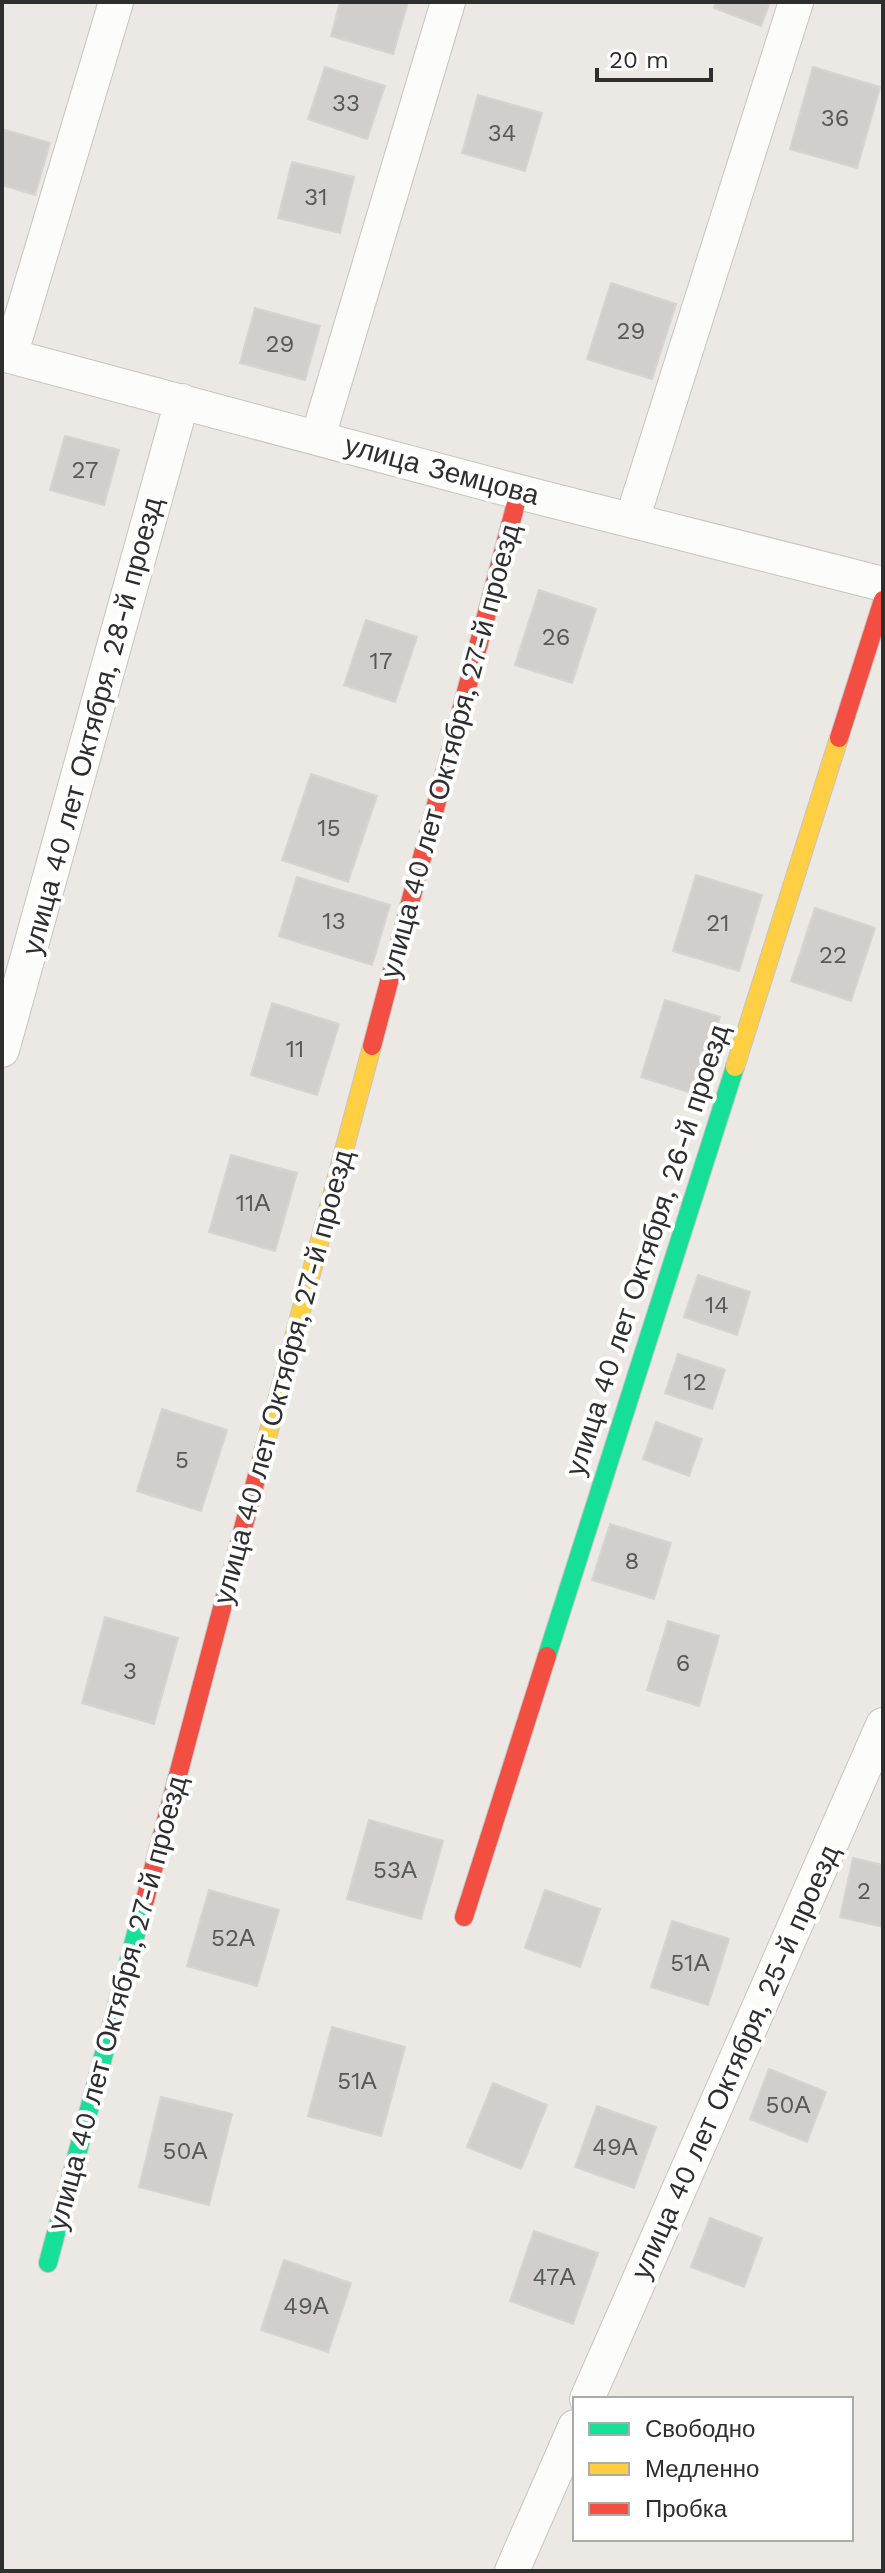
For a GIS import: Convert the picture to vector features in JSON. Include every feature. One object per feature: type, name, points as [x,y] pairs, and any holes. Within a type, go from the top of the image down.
[{"type":"street","points":[[6,355],[116,2]]},
{"type":"street","points":[[318,437],[448,2]]},
{"type":"street","points":[[632,520],[796,2]]},
{"type":"street","name":"улица Земцова","points":[[6,355],[519,492],[883,584]]},
{"type":"street","name":"улица 40 лет Октября, 28-й проезд","points":[[2,1050],[182,401]]},
{"type":"street","name":"улица 40 лет Октября, 27-й проезд","points":[[48,2263],[519,492]]},
{"type":"street","name":"улица 40 лет Октября, 26-й проезд","points":[[464,1917],[883,600]]},
{"type":"street","name":"улица 40 лет Октября, 25-й проезд","points":[[588,2397],[883,1725]]},
{"type":"street","points":[[512,2571],[573,2432]]},
{"type":"building","points":[[340,2],[408,2],[393,54],[331,36]]},
{"type":"building","points":[[716,2],[770,2],[761,26],[714,8]]},
{"type":"building","points":[[325,67],[385,86],[367,139],[308,119]]},
{"type":"building","points":[[813,67],[880,87],[857,168],[790,149]]},
{"type":"building","points":[[478,95],[542,113],[525,171],[462,153]]},
{"type":"building","points":[[2,129],[50,143],[35,195],[2,185]]},
{"type":"building","points":[[292,162],[354,177],[340,233],[278,218]]},
{"type":"building","points":[[611,283],[676,304],[652,379],[587,359]]},
{"type":"building","points":[[255,308],[320,326],[305,380],[240,363]]},
{"type":"building","points":[[65,436],[119,450],[104,505],[50,490]]},
{"type":"building","points":[[539,590],[596,609],[572,683],[515,665]]},
{"type":"building","points":[[366,620],[417,637],[395,702],[344,685]]},
{"type":"building","points":[[311,774],[377,796],[348,882],[282,860]]},
{"type":"building","points":[[696,875],[762,895],[739,971],[673,951]]},
{"type":"building","points":[[297,877],[390,905],[372,965],[279,936]]},
{"type":"building","points":[[815,908],[875,928],[851,1001],[791,981]]},
{"type":"building","points":[[665,1000],[720,1017],[695,1094],[641,1077]]},
{"type":"building","points":[[272,1003],[339,1024],[317,1095],[251,1075]]},
{"type":"building","points":[[231,1155],[297,1173],[275,1251],[209,1232]]},
{"type":"building","points":[[698,1275],[750,1292],[737,1335],[684,1317]]},
{"type":"building","points":[[678,1354],[725,1370],[712,1409],[665,1393]]},
{"type":"building","points":[[162,1409],[227,1430],[201,1511],[137,1491]]},
{"type":"building","points":[[656,1422],[702,1439],[689,1476],[643,1459]]},
{"type":"building","points":[[610,1524],[671,1543],[654,1599],[592,1580]]},
{"type":"building","points":[[105,1617],[178,1638],[154,1724],[82,1703]]},
{"type":"building","points":[[668,1621],[719,1636],[699,1706],[647,1690]]},
{"type":"building","points":[[369,1820],[443,1841],[421,1919],[347,1899]]},
{"type":"building","points":[[853,1858],[883,1865],[883,1927],[840,1917]]},
{"type":"building","points":[[209,1890],[279,1910],[257,1986],[187,1966]]},
{"type":"building","points":[[545,1890],[600,1909],[580,1967],[525,1948]]},
{"type":"building","points":[[672,1921],[729,1939],[708,2005],[651,1987]]},
{"type":"building","points":[[332,2027],[405,2047],[381,2136],[308,2116]]},
{"type":"building","points":[[769,2069],[826,2092],[807,2142],[750,2119]]},
{"type":"building","points":[[493,2083],[547,2105],[521,2169],[467,2147]]},
{"type":"building","points":[[161,2097],[232,2114],[209,2205],[139,2187]]},
{"type":"building","points":[[597,2106],[656,2127],[634,2188],[575,2167]]},
{"type":"building","points":[[710,2218],[762,2238],[744,2287],[691,2267]]},
{"type":"building","points":[[534,2231],[598,2253],[573,2324],[510,2301]]},
{"type":"building","points":[[284,2260],[351,2283],[328,2352],[261,2330]]},
{"type":"traffic: fast","points":[[547,1656],[735,1067]]},
{"type":"traffic: fast","points":[[48,2263],[145,1900]]},
{"type":"traffic: slow","points":[[735,1067],[839,738]]},
{"type":"traffic: slow","points":[[264,1449],[372,1046]]},
{"type":"traffic: jam","points":[[372,1046],[519,492]]},
{"type":"traffic: jam","points":[[839,738],[883,600]]},
{"type":"traffic: jam","points":[[145,1900],[264,1449]]},
{"type":"traffic: jam","points":[[464,1917],[547,1656]]}]
